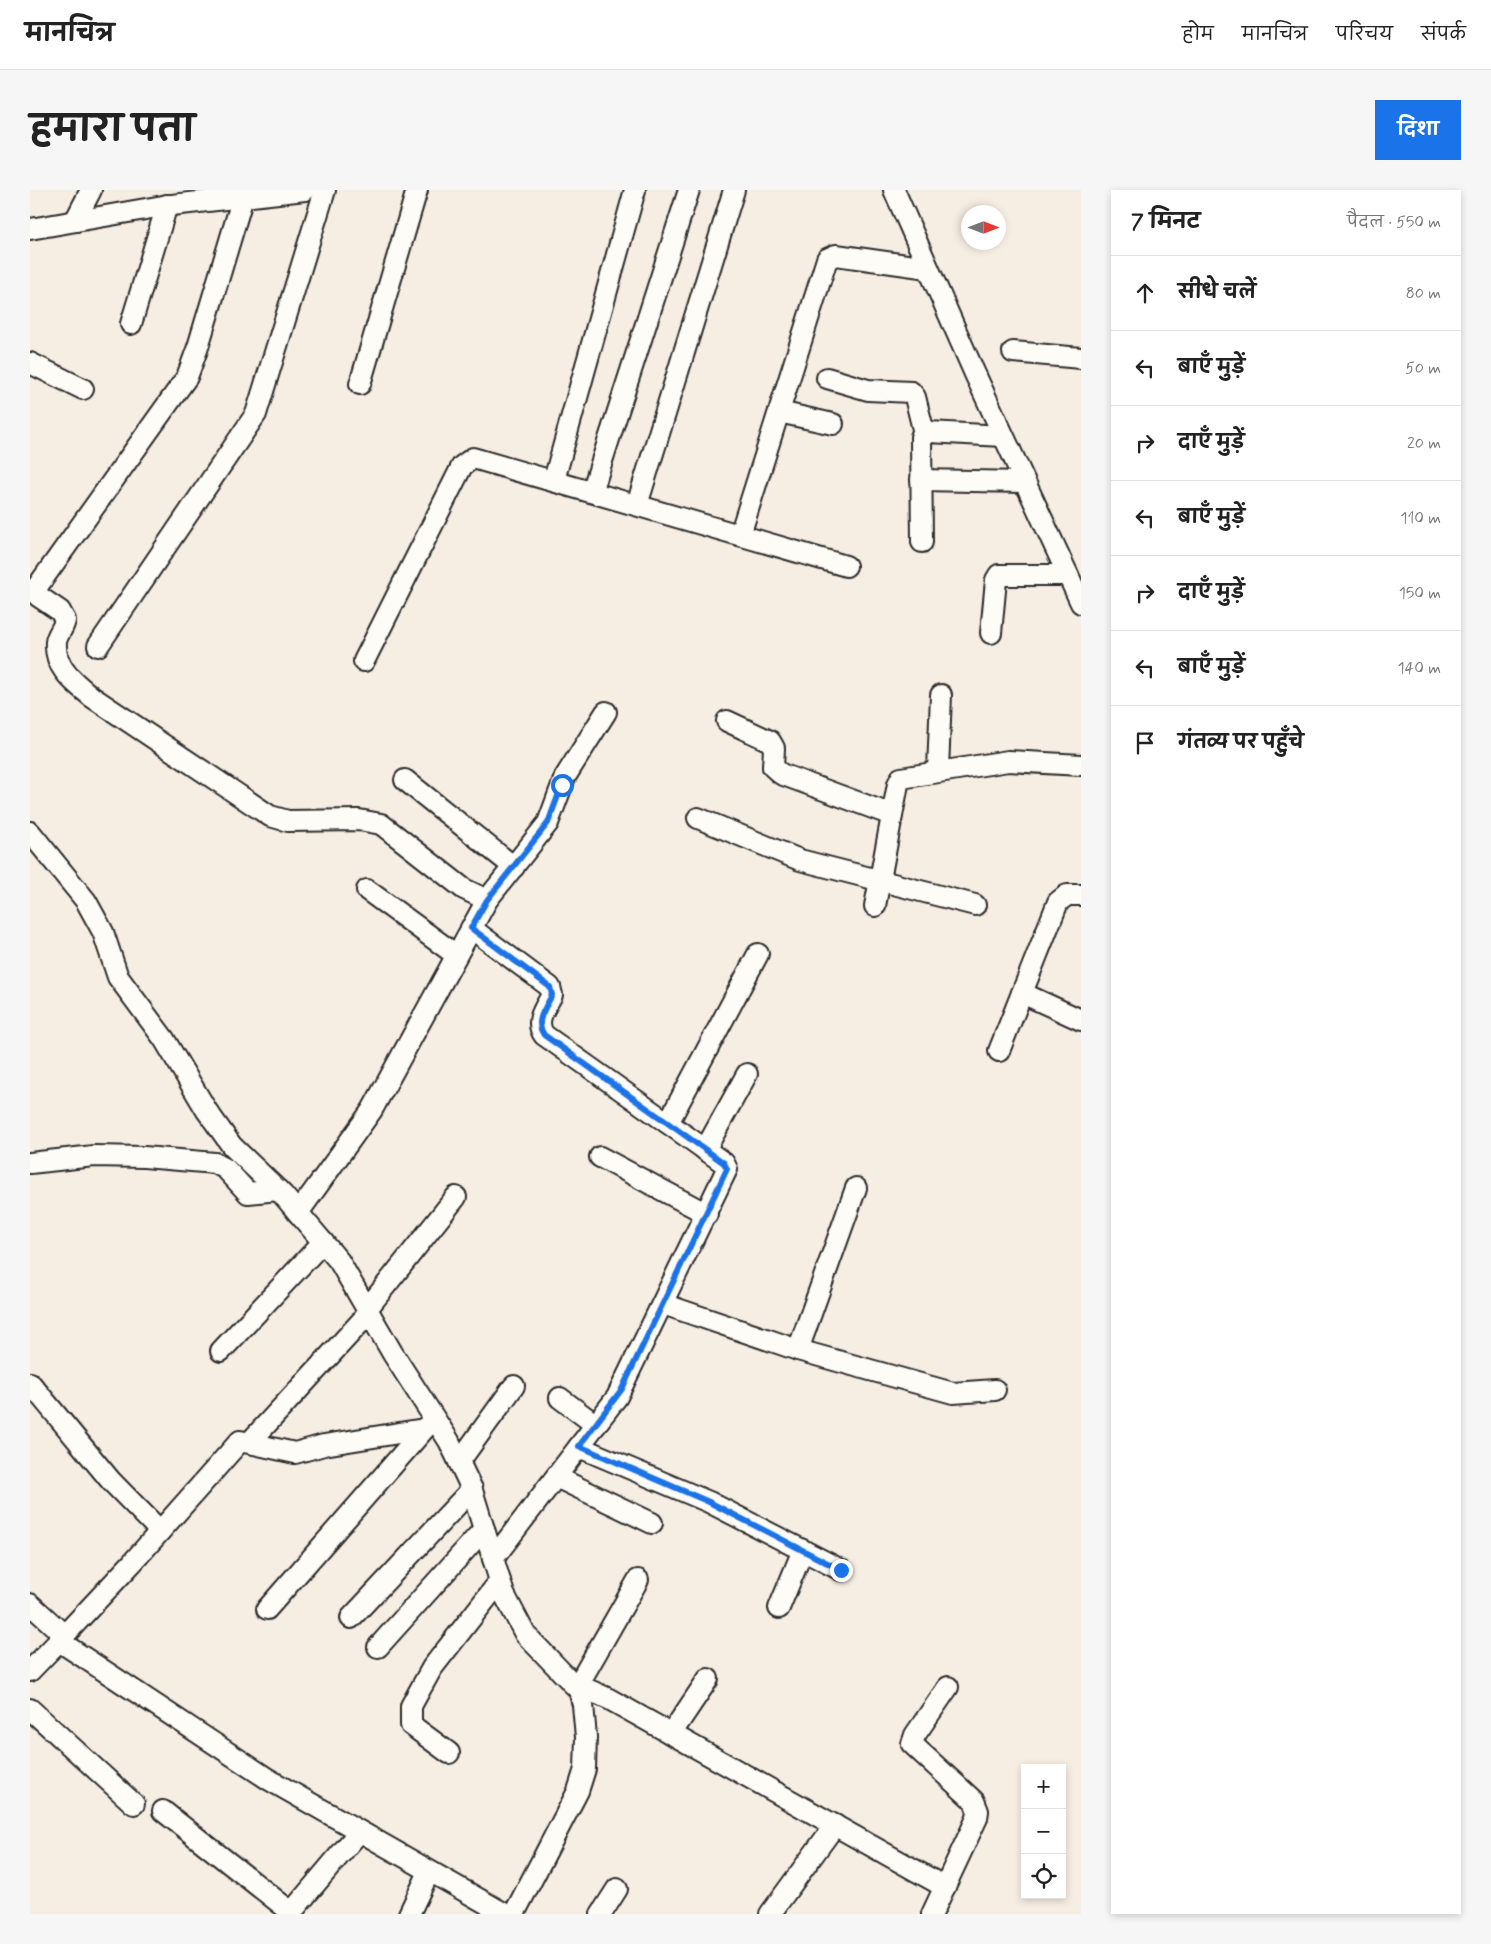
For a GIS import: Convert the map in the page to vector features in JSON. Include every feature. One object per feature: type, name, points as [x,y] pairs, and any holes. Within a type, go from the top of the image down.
[{"type":"street","points":[[75,221],[91,190]]},
{"type":"street","points":[[98,646],[256,414],[325,190]]},
{"type":"street","points":[[360,384],[417,190]]},
{"type":"street","points":[[554,480],[635,190]]},
{"type":"street","points":[[592,492],[689,190]]},
{"type":"street","points":[[637,505],[734,190]]},
{"type":"street","points":[[894,190],[1003,436],[1081,603]]},
{"type":"street","points":[[30,229],[168,205],[295,191]]},
{"type":"street","points":[[242,197],[198,347],[187,377],[34,585],[38,596],[60,611],[65,620],[56,641],[60,666],[70,679],[92,697],[270,816],[288,821],[359,820],[382,824],[464,889],[487,900]]},
{"type":"street","points":[[131,324],[168,205]]},
{"type":"street","points":[[740,535],[827,259],[830,256],[928,268]]},
{"type":"street","points":[[1013,352],[1081,358]]},
{"type":"street","points":[[30,363],[82,389]]},
{"type":"street","points":[[828,378],[868,390],[911,392],[915,397],[924,433],[921,437],[922,542]]},
{"type":"street","points":[[779,412],[833,424]]},
{"type":"street","points":[[924,433],[1003,436]]},
{"type":"street","points":[[364,661],[462,466],[467,460],[477,458],[846,566]]},
{"type":"street","points":[[921,480],[1024,482]]},
{"type":"street","points":[[990,633],[996,580],[999,575],[1068,575]]},
{"type":"street","points":[[938,770],[941,695]]},
{"type":"street","points":[[298,1213],[372,1110],[487,900],[548,823],[565,777],[606,712]]},
{"type":"street","points":[[727,721],[770,741],[774,748],[773,763],[777,771],[892,815]]},
{"type":"street","points":[[875,906],[898,784],[901,778],[938,770],[1008,761],[1081,764]]},
{"type":"street","points":[[405,780],[514,867]]},
{"type":"street","points":[[698,818],[800,860],[975,905]]},
{"type":"street","points":[[30,832],[86,901],[103,932],[118,977],[164,1039],[207,1111],[232,1146],[278,1190],[339,1260],[430,1424],[459,1462],[472,1489],[504,1594],[525,1634],[579,1690],[583,1705],[586,1737],[585,1769],[578,1791],[514,1914]]},
{"type":"street","points":[[367,890],[456,955]]},
{"type":"street","points":[[999,1051],[1058,902],[1066,895],[1081,895]]},
{"type":"street","points":[[471,928],[550,987],[552,995],[539,1020],[539,1025],[544,1035],[724,1163],[727,1169],[618,1396],[494,1559]]},
{"type":"street","points":[[668,1123],[758,954]]},
{"type":"street","points":[[1022,993],[1081,1020]]},
{"type":"street","points":[[705,1150],[746,1074]]},
{"type":"street","points":[[30,1163],[94,1156],[144,1156],[215,1163],[226,1169],[248,1193],[278,1190]]},
{"type":"street","points":[[600,1157],[707,1214]]},
{"type":"street","points":[[798,1350],[856,1188]]},
{"type":"street","points":[[250,1442],[368,1311],[456,1197]]},
{"type":"street","points":[[221,1351],[324,1242]]},
{"type":"street","points":[[663,1304],[798,1350],[953,1393],[995,1390]]},
{"type":"street","points":[[30,1383],[111,1481],[160,1531]]},
{"type":"street","points":[[459,1462],[514,1386]]},
{"type":"street","points":[[560,1398],[596,1425]]},
{"type":"street","points":[[30,1671],[160,1531],[240,1441],[295,1453],[430,1424]]},
{"type":"street","points":[[267,1609],[430,1424]]},
{"type":"street","points":[[579,1446],[709,1502],[841,1570]]},
{"type":"street","points":[[556,1477],[652,1523]]},
{"type":"street","points":[[351,1618],[472,1489]]},
{"type":"street","points":[[378,1647],[484,1529]]},
{"type":"street","points":[[779,1608],[803,1550]]},
{"type":"street","points":[[574,1684],[638,1580]]},
{"type":"street","points":[[449,1753],[411,1725],[409,1714],[411,1706],[432,1668],[500,1581]]},
{"type":"street","points":[[30,1604],[62,1638],[268,1779],[505,1914]]},
{"type":"street","points":[[670,1734],[708,1679]]},
{"type":"street","points":[[574,1684],[610,1699],[945,1887]]},
{"type":"street","points":[[932,1914],[977,1818],[978,1811],[974,1801],[914,1748],[912,1740],[948,1687]]},
{"type":"street","points":[[30,1709],[134,1804]]},
{"type":"street","points":[[164,1811],[290,1913],[360,1832]]},
{"type":"street","points":[[770,1914],[835,1825]]},
{"type":"street","points":[[409,1914],[429,1872]]},
{"type":"street","points":[[601,1914],[617,1889]]},
{"type":"route","points":[[562,785],[548,823],[487,900],[471,928],[550,987],[552,995],[539,1020],[540,1030],[544,1035],[727,1166],[727,1172],[622,1389],[579,1446],[709,1502],[841,1570]]}]
